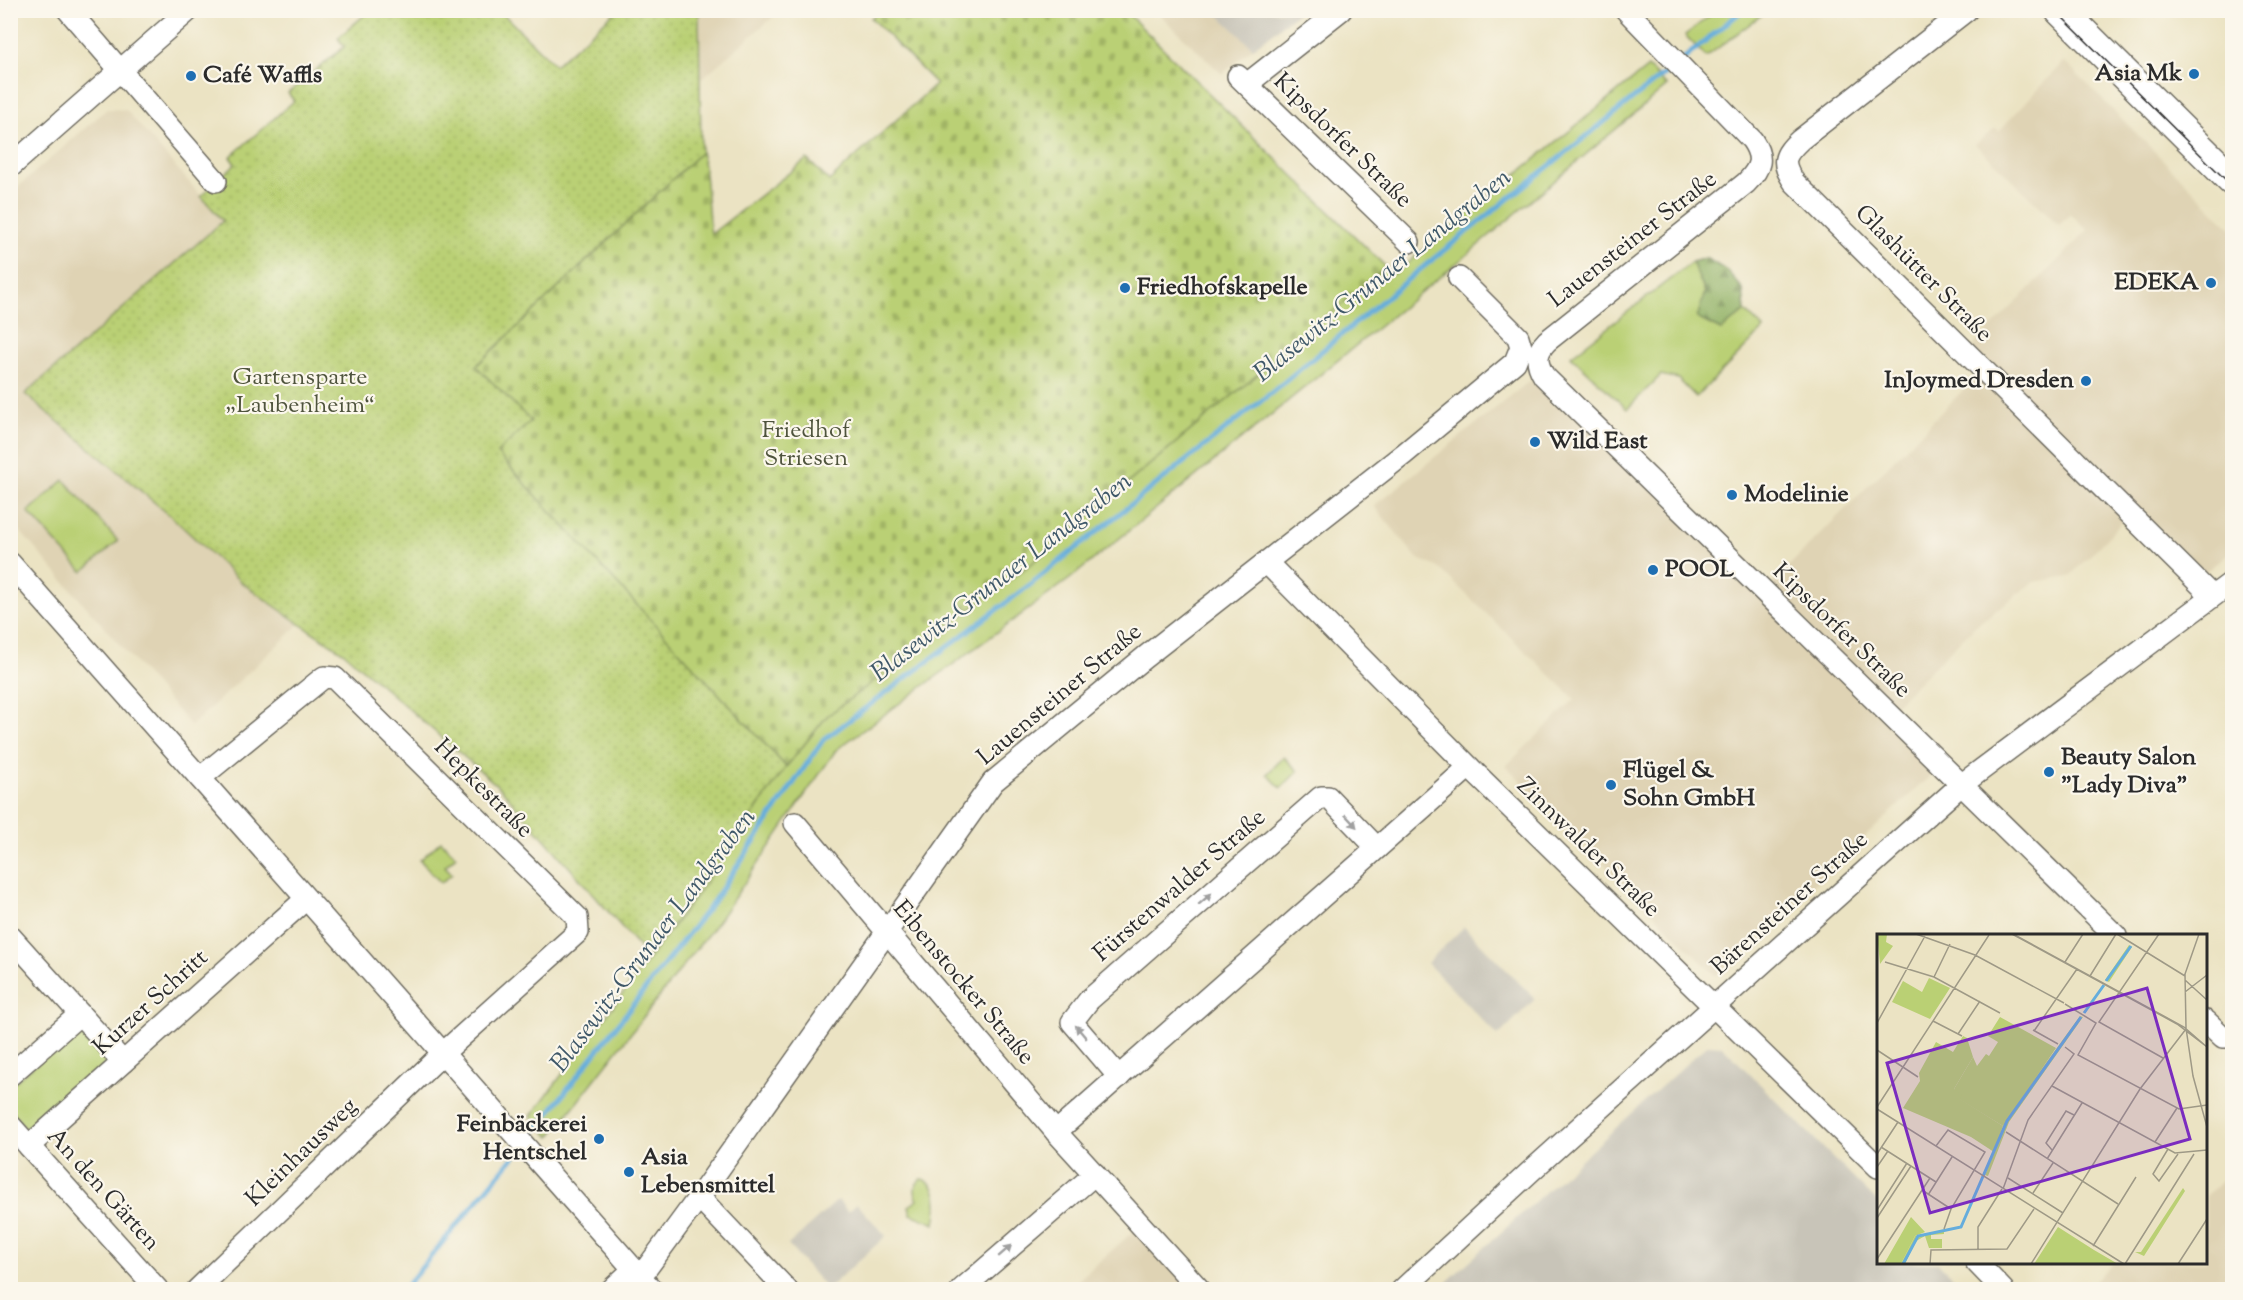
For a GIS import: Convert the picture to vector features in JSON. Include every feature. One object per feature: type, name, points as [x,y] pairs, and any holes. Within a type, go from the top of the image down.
[{"type":"main road","points":[[2060,10],[2232,180]]},
{"type":"street","points":[[68,10],[216,181]]},
{"type":"street","points":[[10,167],[189,10]]},
{"type":"street","name":"Kipsdorfer Straße","points":[[1341,10],[1243,80],[1409,242]]},
{"type":"street","name":"Lauensteiner Straße","points":[[611,1290],[642,1278],[993,782],[1145,657],[1404,454],[1509,368],[1528,358],[1756,173],[1760,161],[1759,150],[1752,140],[1626,10]]},
{"type":"street","name":"Glashütter Straße","points":[[1967,10],[1800,140],[1789,151],[1785,160],[1786,169],[1794,182],[2212,596]]},
{"type":"street","name":"Kipsdorfer Straße","points":[[1459,278],[1518,337],[1521,348],[1544,376],[2114,934]]},
{"type":"street","name":"Zinnwalder Straße","points":[[1266,562],[1469,767],[1877,1166]]},
{"type":"street","points":[[10,563],[642,1278]]},
{"type":"street","name":"Bärensteiner Straße","points":[[1402,1290],[1961,785],[2232,582]]},
{"type":"street","name":"Hepkestraße","points":[[200,778],[324,677],[334,678],[577,917],[578,932],[442,1054]]},
{"type":"street","points":[[1056,1132],[1469,767]]},
{"type":"street","name":"Fürstenwalder Straße","points":[[1119,1077],[1072,1022],[1089,1000],[1321,797],[1328,797],[1377,848]]},
{"type":"street","name":"Eibenstocker Straße","points":[[795,823],[1056,1132],[1200,1290]]},
{"type":"street","name":"Kurzer Schritt","points":[[29,1146],[306,899]]},
{"type":"street","points":[[10,936],[123,1062]]},
{"type":"street","points":[[10,1076],[80,1014]]},
{"type":"street","points":[[2207,1024],[2223,1037],[2232,1037]]},
{"type":"street","name":"Kleinhausweg","points":[[196,1290],[442,1054]]},
{"type":"street","name":"An den Gärten","points":[[10,1125],[158,1290]]},
{"type":"street","points":[[961,1290],[1095,1174]]},
{"type":"street","points":[[699,1197],[787,1290]]},
{"type":"street","points":[[1977,1264],[2003,1290]]},
{"type":"shaded area","points":[[700,10],[780,11],[701,79]]},
{"type":"shaded area","points":[[1156,11],[1214,11],[1253,48],[1222,74]]},
{"type":"shaded area","points":[[1214,11],[1300,11],[1253,48]]},
{"type":"shaded area","points":[[2064,61],[2232,229],[2232,551],[2197,578],[2131,513],[2070,576],[2034,582],[1975,626],[1890,710],[1944,763],[1716,976],[1506,766],[1575,699],[1439,568],[1417,558],[1374,506],[1543,370],[1765,590],[1987,366],[1970,349],[2088,230],[2071,214],[2059,225],[1975,144],[1996,128],[1999,131]]},
{"type":"shaded area","points":[[107,109],[126,110],[223,221],[26,394],[173,518],[242,583],[300,624],[191,726],[11,521],[10,194]]},
{"type":"shaded area","points":[[1464,927],[1535,999],[1498,1036],[1427,963]]},
{"type":"shaded area","points":[[1707,1045],[1722,1046],[1877,1202],[1877,1264],[1939,1264],[1965,1289],[1439,1289]]},
{"type":"shaded area","points":[[2232,1171],[2232,1289],[2086,1289],[2112,1264],[2207,1264],[2207,1195]]},
{"type":"shaded area","points":[[838,1200],[848,1212],[857,1204],[886,1236],[827,1289],[788,1245]]},
{"type":"shaded area","points":[[1143,1223],[1203,1290],[1067,1290]]},
{"type":"green space","name":"Gartensparte „Laubenheim“","points":[[369,11],[500,11],[555,65],[616,11],[699,11],[701,152],[476,366],[531,421],[497,453],[786,767],[698,893],[648,957],[500,788],[343,652],[242,583],[173,518],[25,394],[223,221],[201,196],[235,164],[230,157],[294,101],[288,93],[344,47],[338,38]]},
{"type":"green space","name":"Friedhof Striesen","points":[[879,11],[1125,11],[1386,267],[1032,563],[827,716],[786,767],[496,453],[476,366],[701,152],[711,234],[807,159],[829,181],[936,84],[871,18]]},
{"type":"green space","points":[[1716,11],[1767,11],[1706,57],[1685,35]]},
{"type":"green space","points":[[1648,67],[1667,86],[1463,258],[1071,578],[836,750],[719,920],[550,1137],[531,1116],[698,893],[786,767],[827,716],[1032,563],[1386,267],[1394,274]]},
{"type":"green space","points":[[1706,258],[1727,271],[1743,289],[1745,311],[1721,330],[1697,318],[1705,292],[1692,262]]},
{"type":"green space","points":[[1692,262],[1721,330],[1745,311],[1764,329],[1696,397],[1678,379],[1661,375],[1627,409],[1571,356]]},
{"type":"green space","points":[[64,480],[118,541],[83,572],[28,512]]},
{"type":"green space","points":[[1284,757],[1298,771],[1281,788],[1267,774]]},
{"type":"green space","points":[[441,841],[456,856],[445,866],[452,874],[441,883],[420,860]]},
{"type":"green space","points":[[81,1030],[106,1056],[106,1065],[33,1130],[26,1129],[11,1111],[10,1086],[74,1031]]},
{"type":"green space","points":[[921,1179],[927,1181],[935,1190],[937,1211],[935,1224],[911,1214],[909,1206],[918,1200],[915,1189]]},
{"type":"waterway","name":"Blasewitz‐Grunaer Landgraben","points":[[1681,61],[1743,10]]},
{"type":"waterway","name":"Blasewitz‐Grunaer Landgraben","points":[[527,1141],[713,902],[823,740],[1031,584],[1270,394],[1412,276],[1674,66]]},
{"type":"waterway","name":"Blasewitz‐Grunaer Landgraben","points":[[403,1290],[521,1148]]},
{"type":"tram line","points":[[2055,10],[2232,186]]},
{"type":"place","name":"Asia Mk","points":[[2194,74]]},
{"type":"place","name":"Café Waffls","points":[[191,76]]},
{"type":"place","name":"EDEKA","points":[[2211,283]]},
{"type":"place","name":"Friedhofskapelle","points":[[1125,288]]},
{"type":"place","name":"InJoymed Dresden","points":[[2086,381]]},
{"type":"place","name":"Wild East","points":[[1535,442]]},
{"type":"place","name":"Modelinie","points":[[1732,495]]},
{"type":"place","name":"POOL","points":[[1653,570]]},
{"type":"place","name":"Beauty Salon \"Lady Diva\"","points":[[2049,772]]},
{"type":"place","name":"Flügel & Sohn GmbH","points":[[1611,785]]},
{"type":"place","name":"Feinbäckerei Hentschel","points":[[599,1139]]},
{"type":"place","name":"Asia Lebensmittel","points":[[629,1172]]}]
